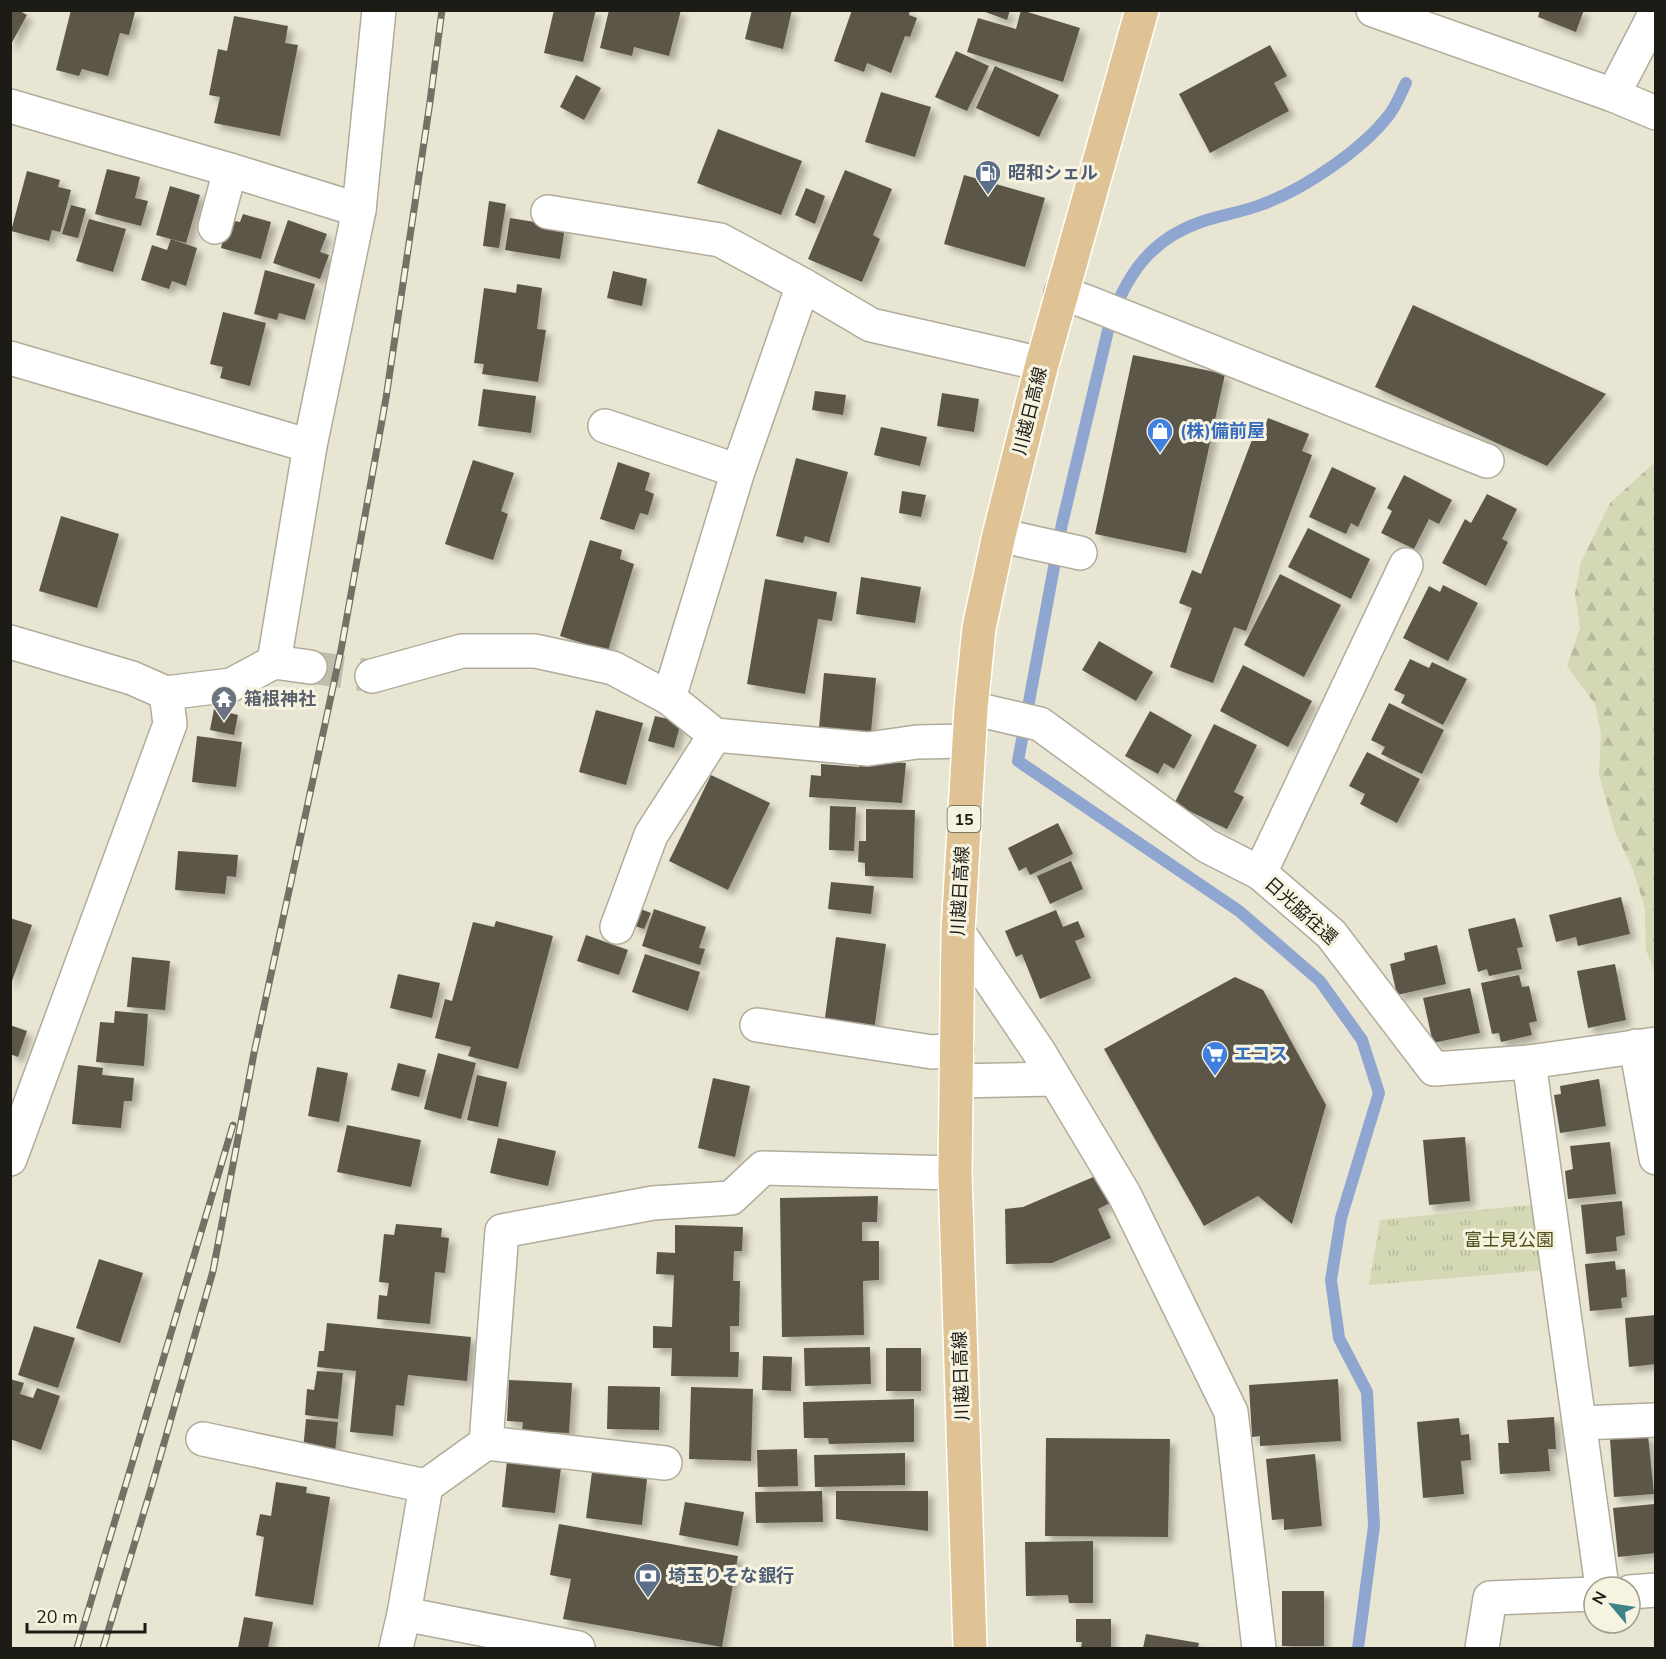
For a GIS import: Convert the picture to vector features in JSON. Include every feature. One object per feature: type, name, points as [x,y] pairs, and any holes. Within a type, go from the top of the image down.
[{"type":"main road","name":"川越日高線","points":[[970,1648],[955,1173],[958,932],[970,708],[979,628],[1013,538],[1042,364],[1074,297],[1142,10]]},
{"type":"street","points":[[274,662],[310,446],[359,210],[379,10]]},
{"type":"street","points":[[1378,12],[1612,95],[1656,113]]},
{"type":"street","points":[[1612,95],[1656,12]]},
{"type":"street","points":[[10,106],[359,210]]},
{"type":"street","points":[[214,227],[230,170]]},
{"type":"street","points":[[548,212],[720,240],[871,325],[1042,364]]},
{"type":"street","points":[[669,698],[738,471],[803,285]]},
{"type":"street","points":[[1074,297],[1486,461]]},
{"type":"street","points":[[10,358],[310,446]]},
{"type":"street","points":[[605,426],[738,471]]},
{"type":"street","points":[[1013,538],[1080,553]]},
{"type":"street","points":[[1260,873],[1406,566]]},
{"type":"street","points":[[10,642],[132,678],[166,693],[231,685],[274,662],[310,667]]},
{"type":"street","points":[[372,676],[462,651],[535,651],[613,668],[669,698],[715,735],[868,749],[916,742],[968,741]]},
{"type":"street","points":[[10,1159],[170,724],[166,693]]},
{"type":"street","name":"日光脇往還","points":[[970,708],[1040,724],[1207,846],[1260,873],[1331,934],[1434,1069],[1529,1062],[1646,1045]]},
{"type":"street","points":[[617,927],[651,834],[715,735]]},
{"type":"street","points":[[958,932],[1055,1079],[1124,1194],[1231,1412],[1259,1648]]},
{"type":"street","points":[[757,1025],[932,1052],[956,1065],[1055,1079]]},
{"type":"street","points":[[1646,1045],[1656,1158]]},
{"type":"street","points":[[1529,1062],[1600,1575]]},
{"type":"street","points":[[486,1443],[502,1231],[653,1203],[731,1198],[763,1168],[955,1173]]},
{"type":"street","points":[[1580,1424],[1656,1420]]},
{"type":"street","points":[[203,1439],[426,1486]]},
{"type":"street","points":[[396,1648],[426,1486],[486,1443],[665,1463]]},
{"type":"street","points":[[1482,1648],[1490,1598],[1582,1594]]},
{"type":"street","points":[[404,1614],[578,1648]]},
{"type":"green space","points":[[1655,462],[1655,973],[1646,950],[1645,908],[1632,867],[1615,832],[1599,775],[1601,733],[1595,704],[1567,666],[1580,628],[1575,594],[1581,562],[1610,503]]},
{"type":"green space","name":"富士見公園","points":[[1539,1204],[1546,1270],[1369,1285],[1380,1220]]},
{"type":"building","points":[[10,10],[18,10],[27,15],[10,46]]},
{"type":"building","points":[[71,10],[135,12],[129,35],[120,33],[108,76],[82,69],[79,76],[56,70]]},
{"type":"building","points":[[554,10],[596,10],[583,62],[544,53]]},
{"type":"building","points":[[609,10],[681,10],[669,56],[634,47],[632,56],[600,48]]},
{"type":"building","points":[[752,10],[792,10],[783,49],[745,39]]},
{"type":"building","points":[[852,10],[910,10],[909,15],[917,18],[910,37],[905,36],[891,73],[867,63],[864,72],[834,61]]},
{"type":"building","points":[[980,10],[1010,10],[1007,20]]},
{"type":"building","points":[[1021,10],[1080,28],[1063,82],[967,52],[978,18],[1016,29]]},
{"type":"building","points":[[1540,10],[1584,10],[1576,32],[1538,17]]},
{"type":"building","points":[[234,16],[288,26],[285,43],[298,45],[280,136],[214,123],[220,97],[209,95],[218,49],[227,51]]},
{"type":"building","points":[[1270,45],[1287,76],[1274,83],[1289,111],[1210,153],[1179,94]]},
{"type":"building","points":[[956,51],[989,66],[967,111],[935,97]]},
{"type":"building","points":[[995,66],[1059,95],[1039,137],[976,108]]},
{"type":"building","points":[[576,75],[601,88],[584,120],[560,107]]},
{"type":"building","points":[[881,92],[931,107],[915,157],[865,142]]},
{"type":"building","points":[[718,129],[802,161],[781,215],[697,183]]},
{"type":"building","points":[[107,169],[140,177],[135,198],[148,201],[141,226],[95,214]]},
{"type":"building","points":[[845,170],[892,189],[873,235],[880,239],[862,282],[808,259]]},
{"type":"building","points":[[27,171],[60,180],[58,187],[71,190],[60,232],[52,230],[49,241],[11,231]]},
{"type":"building","points":[[964,175],[1045,198],[1025,267],[944,244]]},
{"type":"building","points":[[170,186],[200,195],[186,243],[156,235]]},
{"type":"building","points":[[806,188],[825,196],[815,224],[795,215]]},
{"type":"building","points":[[489,201],[506,204],[499,248],[483,246]]},
{"type":"building","points":[[71,205],[86,209],[78,238],[62,234]]},
{"type":"building","points":[[243,214],[271,222],[261,259],[221,248],[228,220],[240,222]]},
{"type":"building","points":[[510,218],[565,227],[560,259],[505,250]]},
{"type":"building","points":[[89,219],[126,229],[113,272],[76,261]]},
{"type":"building","points":[[288,220],[327,234],[320,252],[329,255],[320,279],[273,263]]},
{"type":"building","points":[[171,239],[197,248],[186,286],[172,281],[169,289],[141,280],[152,245],[167,250]]},
{"type":"building","points":[[265,270],[315,284],[305,320],[279,313],[277,320],[254,314]]},
{"type":"building","points":[[613,271],[647,279],[642,306],[607,298]]},
{"type":"building","points":[[517,284],[542,288],[537,329],[546,330],[538,382],[482,374],[484,364],[474,363],[484,288],[516,293]]},
{"type":"building","points":[[1413,305],[1606,394],[1547,466],[1375,387]]},
{"type":"building","points":[[223,312],[266,323],[250,386],[220,378],[223,367],[210,364]]},
{"type":"building","name":"(株)備前屋","points":[[1133,355],[1225,374],[1186,553],[1095,534]]},
{"type":"building","points":[[483,389],[536,396],[531,433],[478,426]]},
{"type":"building","points":[[815,391],[846,395],[843,415],[812,410]]},
{"type":"building","points":[[942,393],[979,399],[974,432],[937,426]]},
{"type":"building","points":[[1268,418],[1309,434],[1302,451],[1312,455],[1246,631],[1234,627],[1213,683],[1170,667],[1192,608],[1179,603],[1192,570],[1201,574],[1255,432],[1262,435]]},
{"type":"building","points":[[881,427],[927,437],[920,466],[874,455]]},
{"type":"building","points":[[796,458],[848,472],[829,543],[805,536],[803,543],[776,536]]},
{"type":"building","points":[[473,460],[514,473],[501,511],[508,514],[493,560],[445,544]]},
{"type":"building","points":[[618,462],[650,473],[645,490],[654,494],[648,515],[640,513],[634,530],[600,519]]},
{"type":"building","points":[[1332,467],[1376,488],[1358,527],[1351,523],[1346,534],[1309,517]]},
{"type":"building","points":[[1404,475],[1452,500],[1439,524],[1429,519],[1414,549],[1381,533],[1392,511],[1387,508]]},
{"type":"building","points":[[902,491],[926,495],[921,517],[899,513]]},
{"type":"building","points":[[1487,494],[1517,509],[1502,539],[1508,542],[1486,586],[1442,563],[1465,519],[1471,523]]},
{"type":"building","points":[[61,516],[119,534],[97,608],[39,591]]},
{"type":"building","points":[[1308,528],[1370,559],[1351,599],[1288,567]]},
{"type":"building","points":[[590,540],[622,550],[620,559],[634,564],[608,651],[560,636]]},
{"type":"building","points":[[1280,574],[1341,605],[1304,677],[1244,645]]},
{"type":"building","points":[[861,577],[921,587],[915,623],[856,614]]},
{"type":"building","points":[[765,579],[837,592],[832,621],[818,619],[805,694],[747,684]]},
{"type":"building","points":[[1443,585],[1478,603],[1448,661],[1403,638],[1429,586],[1440,592]]},
{"type":"building","points":[[1099,641],[1153,672],[1136,701],[1082,670]]},
{"type":"building","points":[[1410,659],[1429,668],[1432,662],[1467,679],[1443,725],[1401,703],[1405,695],[1394,690]]},
{"type":"building","points":[[1243,665],[1312,701],[1288,747],[1220,711]]},
{"type":"building","points":[[824,673],[876,678],[871,732],[819,728]]},
{"type":"building","points":[[1389,703],[1444,730],[1422,774],[1381,754],[1385,747],[1371,740]]},
{"type":"building","name":"箱根神社","points":[[214,709],[238,715],[234,735],[210,730]]},
{"type":"building","points":[[596,710],[643,723],[626,785],[579,772]]},
{"type":"building","points":[[1150,711],[1192,735],[1174,769],[1164,763],[1158,774],[1125,756]]},
{"type":"building","points":[[655,716],[681,722],[674,748],[648,741]]},
{"type":"building","points":[[1214,724],[1257,745],[1234,792],[1244,797],[1227,829],[1174,804]]},
{"type":"building","points":[[197,736],[242,742],[236,787],[192,782]]},
{"type":"building","points":[[1367,752],[1420,779],[1397,823],[1360,804],[1365,794],[1349,786]]},
{"type":"building","points":[[859,760],[906,763],[902,803],[809,797],[811,775],[821,776],[821,764],[859,767]]},
{"type":"building","points":[[711,775],[770,803],[728,890],[669,861]]},
{"type":"building","points":[[830,806],[856,807],[854,851],[829,850]]},
{"type":"building","points":[[866,809],[915,810],[913,878],[865,876],[865,863],[858,862],[859,841],[866,841]]},
{"type":"building","points":[[1058,823],[1073,854],[1030,875],[1026,867],[1019,871],[1008,848]]},
{"type":"building","points":[[178,851],[238,855],[236,877],[227,876],[225,894],[175,890]]},
{"type":"building","points":[[1071,861],[1083,889],[1050,904],[1037,876]]},
{"type":"building","points":[[831,882],[874,886],[871,914],[828,909]]},
{"type":"building","points":[[1621,897],[1630,934],[1578,946],[1576,937],[1556,942],[1549,915]]},
{"type":"building","points":[[638,908],[651,913],[644,929],[632,925]]},
{"type":"building","points":[[654,909],[706,927],[699,948],[705,949],[700,965],[642,946]]},
{"type":"building","points":[[1056,910],[1063,927],[1078,921],[1085,937],[1075,941],[1091,978],[1040,999],[1022,954],[1016,957],[1005,931]]},
{"type":"building","points":[[10,918],[32,925],[11,984],[10,984]]},
{"type":"building","points":[[1515,918],[1523,947],[1517,948],[1522,969],[1489,976],[1487,969],[1478,972],[1468,929]]},
{"type":"building","points":[[496,921],[553,936],[518,1069],[468,1056],[471,1047],[435,1038],[445,999],[452,1001],[473,922],[494,927]]},
{"type":"building","points":[[586,935],[628,950],[619,975],[577,961]]},
{"type":"building","points":[[836,937],[886,944],[874,1031],[824,1025]]},
{"type":"building","points":[[1437,945],[1446,984],[1397,995],[1390,964],[1405,960],[1404,953]]},
{"type":"building","points":[[645,954],[700,972],[688,1011],[632,992]]},
{"type":"building","points":[[132,957],[170,961],[165,1010],[127,1007]]},
{"type":"building","points":[[1615,964],[1626,1020],[1588,1028],[1577,971]]},
{"type":"building","points":[[398,974],[440,983],[432,1018],[390,1008]]},
{"type":"building","points":[[1519,975],[1522,987],[1529,986],[1537,1021],[1529,1023],[1532,1035],[1501,1042],[1499,1033],[1492,1034],[1481,983]]},
{"type":"building","name":"エコス","points":[[1235,977],[1263,990],[1326,1105],[1292,1224],[1258,1196],[1204,1226],[1104,1049]]},
{"type":"building","points":[[1470,988],[1480,1033],[1433,1043],[1423,998]]},
{"type":"building","points":[[115,1011],[148,1014],[144,1066],[96,1062],[100,1022],[114,1023]]},
{"type":"building","points":[[10,1025],[27,1031],[18,1057],[10,1054]]},
{"type":"building","points":[[438,1053],[476,1063],[461,1119],[424,1109]]},
{"type":"building","points":[[398,1063],[426,1070],[419,1097],[391,1090]]},
{"type":"building","points":[[78,1065],[103,1068],[102,1075],[134,1078],[132,1101],[124,1101],[121,1128],[72,1124]]},
{"type":"building","points":[[317,1067],[348,1073],[339,1122],[308,1116]]},
{"type":"building","points":[[477,1075],[507,1082],[498,1127],[467,1120]]},
{"type":"building","points":[[713,1078],[750,1086],[735,1157],[698,1148]]},
{"type":"building","points":[[1599,1079],[1606,1126],[1560,1133],[1554,1095],[1561,1094],[1560,1086]]},
{"type":"building","points":[[347,1125],[421,1140],[411,1187],[337,1172]]},
{"type":"building","points":[[1465,1137],[1470,1201],[1429,1205],[1423,1140]]},
{"type":"building","points":[[498,1138],[556,1151],[548,1186],[490,1173]]},
{"type":"building","points":[[1610,1142],[1616,1194],[1568,1199],[1565,1171],[1573,1169],[1570,1146]]},
{"type":"building","points":[[1098,1175],[1110,1203],[1098,1209],[1111,1238],[1052,1263],[1006,1264],[1005,1209],[1023,1207]]},
{"type":"building","points":[[878,1196],[877,1222],[862,1222],[862,1241],[879,1241],[879,1280],[863,1281],[864,1335],[782,1337],[780,1198]]},
{"type":"building","points":[[1622,1201],[1625,1235],[1616,1237],[1617,1251],[1586,1254],[1581,1205]]},
{"type":"building","points":[[396,1224],[442,1228],[441,1237],[449,1238],[445,1273],[435,1272],[430,1324],[377,1319],[379,1295],[387,1296],[389,1283],[379,1282],[384,1234],[394,1235]]},
{"type":"building","points":[[675,1225],[743,1227],[742,1251],[734,1251],[733,1281],[740,1281],[739,1326],[730,1326],[730,1352],[739,1352],[738,1377],[671,1376],[672,1348],[653,1348],[653,1326],[672,1327],[674,1275],[656,1274],[657,1252],[675,1253]]},
{"type":"building","points":[[99,1259],[143,1273],[120,1343],[76,1328]]},
{"type":"building","points":[[1615,1261],[1616,1270],[1625,1269],[1627,1297],[1621,1298],[1622,1308],[1590,1311],[1585,1264]]},
{"type":"building","points":[[1656,1315],[1656,1364],[1629,1367],[1625,1318]]},
{"type":"building","points":[[327,1323],[471,1337],[467,1381],[408,1375],[404,1406],[396,1405],[393,1436],[350,1432],[356,1371],[317,1367],[319,1351],[324,1351]]},
{"type":"building","points":[[34,1326],[75,1338],[58,1388],[18,1375]]},
{"type":"building","points":[[870,1347],[871,1384],[805,1386],[804,1348]]},
{"type":"building","points":[[886,1348],[921,1348],[921,1391],[886,1391]]},
{"type":"building","points":[[763,1356],[792,1357],[791,1391],[762,1390]]},
{"type":"building","points":[[317,1371],[343,1373],[338,1419],[305,1415],[307,1389],[314,1390]]},
{"type":"building","points":[[10,1379],[24,1383],[20,1394],[33,1398],[37,1388],[60,1396],[41,1450],[10,1439]]},
{"type":"building","points":[[1338,1379],[1341,1441],[1260,1446],[1260,1436],[1252,1437],[1249,1385]]},
{"type":"building","points":[[509,1380],[572,1383],[569,1433],[522,1431],[523,1422],[507,1421]]},
{"type":"building","points":[[608,1386],[660,1387],[659,1430],[607,1429]]},
{"type":"building","points":[[691,1387],[753,1389],[751,1461],[689,1459]]},
{"type":"building","points":[[914,1399],[914,1442],[829,1444],[828,1438],[804,1438],[803,1402]]},
{"type":"building","points":[[1554,1417],[1556,1449],[1548,1449],[1550,1471],[1500,1474],[1498,1443],[1509,1443],[1507,1420]]},
{"type":"building","points":[[1459,1418],[1461,1435],[1469,1434],[1471,1460],[1461,1461],[1464,1494],[1423,1498],[1417,1422]]},
{"type":"building","points":[[306,1419],[338,1422],[335,1453],[303,1450]]},
{"type":"building","points":[[1648,1435],[1654,1494],[1614,1497],[1610,1439]]},
{"type":"building","points":[[1046,1438],[1170,1439],[1168,1537],[1045,1536]]},
{"type":"building","points":[[797,1449],[798,1486],[758,1487],[757,1450]]},
{"type":"building","points":[[905,1453],[905,1485],[815,1487],[814,1455]]},
{"type":"building","points":[[1315,1454],[1322,1526],[1284,1530],[1284,1519],[1272,1520],[1266,1459]]},
{"type":"building","points":[[507,1461],[561,1468],[555,1513],[502,1507]]},
{"type":"building","points":[[592,1472],[647,1479],[642,1525],[586,1518]]},
{"type":"building","points":[[276,1482],[307,1487],[306,1493],[330,1497],[313,1605],[255,1596],[264,1537],[256,1535],[260,1514],[271,1516]]},
{"type":"building","points":[[822,1491],[823,1522],[756,1523],[755,1492]]},
{"type":"building","points":[[836,1491],[928,1491],[928,1531],[836,1519]]},
{"type":"building","points":[[685,1502],[744,1512],[738,1546],[679,1535]]},
{"type":"building","points":[[1654,1504],[1656,1553],[1618,1557],[1613,1508]]},
{"type":"building","name":"埼玉りそな銀行","points":[[559,1524],[738,1556],[722,1647],[563,1619],[571,1579],[550,1575]]},
{"type":"building","points":[[1093,1541],[1093,1603],[1069,1603],[1068,1595],[1026,1596],[1025,1542]]},
{"type":"building","points":[[1282,1591],[1324,1591],[1324,1646],[1282,1646]]},
{"type":"building","points":[[244,1617],[273,1622],[268,1648],[238,1648]]},
{"type":"building","points":[[1076,1619],[1111,1619],[1111,1648],[1081,1648],[1082,1642],[1076,1642]]},
{"type":"building","points":[[1146,1634],[1199,1643],[1198,1648],[1143,1648]]},
{"type":"waterway","points":[[1358,1648],[1374,1526],[1367,1392],[1339,1338],[1331,1280],[1341,1218],[1379,1093],[1362,1040],[1320,981],[1239,911],[1018,761],[1062,524],[1110,322],[1124,289],[1143,260],[1155,248],[1183,229],[1255,207],[1279,197],[1296,189],[1348,155],[1364,142],[1392,111],[1406,83]]},
{"type":"tunnel","points":[[310,667],[372,676]]},
{"type":"railway","points":[[103,1648],[213,1271],[254,1053],[341,650],[386,398],[442,10]]},
{"type":"railway","points":[[77,1648],[233,1125]]},
{"type":"place","name":"昭和シェル","points":[[988,196]]},
{"type":"place","name":"(株)備前屋","points":[[1160,454]]},
{"type":"place","name":"箱根神社","points":[[224,722]]},
{"type":"place","name":"エコス","points":[[1215,1077]]},
{"type":"place","name":"埼玉りそな銀行","points":[[648,1599]]}]
